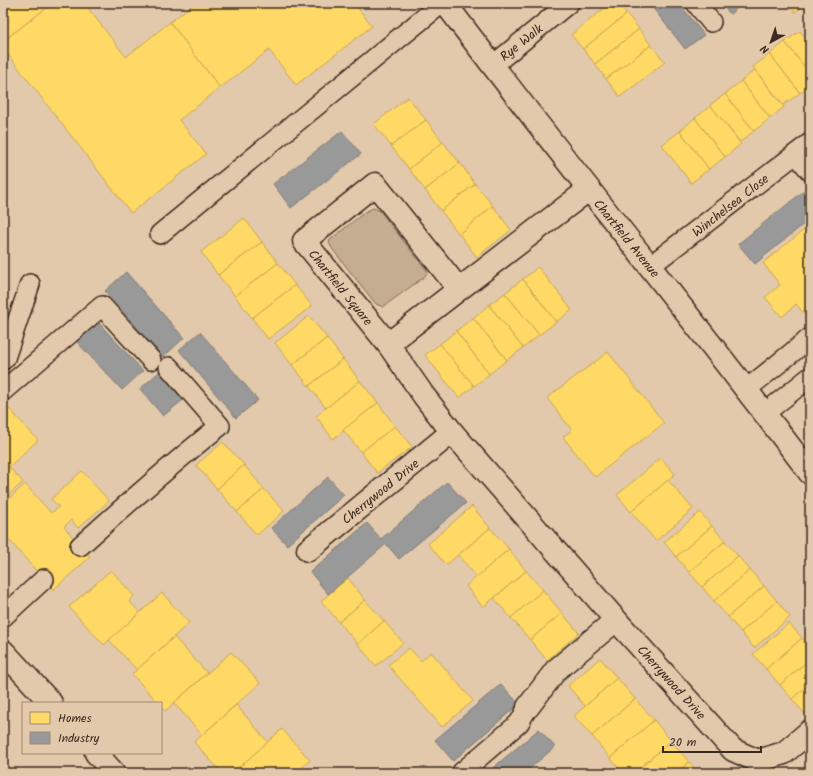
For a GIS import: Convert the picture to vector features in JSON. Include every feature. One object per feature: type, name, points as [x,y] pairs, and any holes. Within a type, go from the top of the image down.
[{"type":"street","name":"Chartfield Avenue","points":[[444,3],[588,190],[747,389],[810,473]]},
{"type":"street","name":"Chartfield Square","points":[[388,344],[304,241],[375,184],[458,288]]},
{"type":"street","points":[[388,344],[458,288],[588,190]]},
{"type":"street","name":"Cherrywood Drive","points":[[388,344],[424,396],[452,432],[616,620],[733,750],[758,761],[784,753],[810,731]]},
{"type":"street","name":"Cherrywood Drive","points":[[308,550],[452,432]]},
{"type":"street","points":[[528,707],[556,670],[616,620]]},
{"type":"street","points":[[3,651],[50,702]]},
{"type":"street","points":[[97,754],[114,773]]},
{"type":"lane","points":[[160,234],[444,3]]},
{"type":"lane","name":"Rye Walk","points":[[492,66],[569,3]]},
{"type":"lane","points":[[696,3],[711,22]]},
{"type":"lane","points":[[803,148],[810,171]]},
{"type":"lane","name":"Winchelsea Close","points":[[650,266],[803,148]]},
{"type":"lane","points":[[3,360],[5,358],[30,284]]},
{"type":"lane","points":[[3,390],[102,306],[151,360]]},
{"type":"lane","points":[[747,389],[810,338]]},
{"type":"lane","points":[[80,546],[136,496],[220,426],[169,367]]},
{"type":"lane","points":[[765,413],[810,377]]},
{"type":"lane","points":[[3,617],[44,579]]},
{"type":"lane","points":[[462,772],[519,723],[528,707]]},
{"type":"shaded area","points":[[373,208],[379,210],[428,272],[424,277],[383,307],[376,304],[329,243],[330,240],[365,212]]},
{"type":"building: Homes","points":[[3,3],[53,3],[3,41]]},
{"type":"building: Homes","points":[[53,3],[84,3],[126,57],[170,22],[220,88],[179,120],[206,154],[131,213],[3,48],[3,41]]},
{"type":"building: Homes","points":[[195,3],[354,3],[372,26],[296,85],[269,50],[220,88],[170,22]]},
{"type":"building: Homes","points":[[611,3],[618,3],[627,14],[583,49],[571,35]]},
{"type":"building: Homes","points":[[788,3],[806,3],[795,12]]},
{"type":"building: Homes","points":[[627,14],[639,29],[595,64],[583,49]]},
{"type":"building: Homes","points":[[639,29],[651,45],[606,79],[595,64]]},
{"type":"building: Homes","points":[[800,31],[810,43],[810,74],[785,42]]},
{"type":"building: Homes","points":[[785,42],[810,74],[810,85],[800,93],[770,54]]},
{"type":"building: Homes","points":[[651,45],[665,62],[620,97],[606,79]]},
{"type":"building: Homes","points":[[770,54],[800,93],[783,105],[753,67]]},
{"type":"building: Homes","points":[[755,70],[784,107],[770,118],[741,81]]},
{"type":"building: Homes","points":[[741,81],[770,118],[754,131],[725,94]]},
{"type":"building: Homes","points":[[725,94],[754,131],[740,142],[710,105]]},
{"type":"building: Homes","points":[[408,97],[426,120],[391,146],[374,124]]},
{"type":"building: Homes","points":[[711,106],[741,144],[725,157],[695,118]]},
{"type":"building: Homes","points":[[695,118],[725,157],[709,169],[680,131]]},
{"type":"building: Homes","points":[[426,120],[443,142],[409,169],[391,146]]},
{"type":"building: Homes","points":[[680,131],[709,169],[691,183],[662,145]]},
{"type":"building: Homes","points":[[443,142],[460,163],[425,190],[409,169]]},
{"type":"building: Homes","points":[[460,163],[475,184],[441,211],[425,190]]},
{"type":"building: Homes","points":[[475,184],[493,206],[459,234],[441,211]]},
{"type":"building: Homes","points":[[493,206],[511,230],[477,257],[459,234]]},
{"type":"building: Homes","points":[[244,218],[262,242],[218,275],[201,252]]},
{"type":"building: Homes","points":[[806,228],[810,232],[810,321],[796,304],[782,317],[765,297],[780,285],[763,263]]},
{"type":"building: Homes","points":[[262,242],[278,263],[235,296],[218,275]]},
{"type":"building: Homes","points":[[278,263],[295,285],[252,318],[235,296]]},
{"type":"building: Homes","points":[[538,267],[572,310],[556,322],[523,279]]},
{"type":"building: Homes","points":[[523,279],[556,322],[539,335],[505,293]]},
{"type":"building: Homes","points":[[295,285],[312,306],[268,339],[252,318]]},
{"type":"building: Homes","points":[[505,293],[539,335],[523,348],[489,305]]},
{"type":"building: Homes","points":[[489,305],[523,348],[507,360],[473,318]]},
{"type":"building: Homes","points":[[309,316],[327,338],[292,365],[275,343]]},
{"type":"building: Homes","points":[[473,318],[507,360],[489,374],[456,331]]},
{"type":"building: Homes","points":[[456,331],[489,374],[474,386],[440,344]]},
{"type":"building: Homes","points":[[327,338],[343,359],[309,386],[292,365]]},
{"type":"building: Homes","points":[[440,344],[474,386],[459,398],[425,355]]},
{"type":"building: Homes","points":[[608,352],[664,423],[595,477],[563,437],[572,430],[547,398]]},
{"type":"building: Homes","points":[[343,359],[360,381],[326,408],[309,386]]},
{"type":"building: Homes","points":[[360,381],[378,403],[333,439],[316,416]]},
{"type":"building: Homes","points":[[3,402],[38,440],[9,467],[23,482],[3,500]]},
{"type":"building: Homes","points":[[378,403],[395,426],[361,452],[343,430]]},
{"type":"building: Homes","points":[[395,426],[412,447],[377,473],[361,452]]},
{"type":"building: Homes","points":[[223,442],[244,465],[217,489],[196,465]]},
{"type":"building: Homes","points":[[661,458],[675,474],[631,512],[617,495]]},
{"type":"building: Homes","points":[[244,465],[264,489],[237,512],[217,489]]},
{"type":"building: Homes","points":[[82,471],[109,501],[78,528],[71,520],[64,527],[90,557],[53,590],[3,533],[3,504],[25,484],[51,513],[59,507],[51,499]]},
{"type":"building: Homes","points":[[668,480],[693,509],[656,541],[631,512]]},
{"type":"building: Homes","points":[[264,489],[284,511],[257,535],[237,512]]},
{"type":"building: Homes","points":[[472,506],[490,528],[446,565],[428,544]]},
{"type":"building: Homes","points":[[700,512],[712,526],[676,557],[664,542]]},
{"type":"building: Homes","points":[[712,526],[725,541],[689,572],[676,557]]},
{"type":"building: Homes","points":[[490,528],[509,549],[477,577],[458,555]]},
{"type":"building: Homes","points":[[725,541],[738,556],[702,587],[689,572]]},
{"type":"building: Homes","points":[[509,549],[526,571],[483,607],[466,586]]},
{"type":"building: Homes","points":[[738,556],[750,570],[714,601],[702,587]]},
{"type":"building: Homes","points":[[111,570],[134,596],[129,601],[140,613],[104,645],[69,607]]},
{"type":"building: Homes","points":[[750,570],[764,586],[728,617],[714,601]]},
{"type":"building: Homes","points":[[526,571],[543,590],[511,618],[494,598]]},
{"type":"building: Homes","points":[[348,578],[365,600],[339,622],[321,601]]},
{"type":"building: Homes","points":[[764,586],[777,601],[741,632],[728,617]]},
{"type":"building: Homes","points":[[543,590],[562,613],[530,640],[511,618]]},
{"type":"building: Homes","points":[[162,593],[189,623],[137,670],[109,640]]},
{"type":"building: Homes","points":[[365,600],[384,621],[358,644],[339,622]]},
{"type":"building: Homes","points":[[777,601],[790,617],[754,648],[741,632]]},
{"type":"building: Homes","points":[[562,613],[579,633],[547,660],[530,640]]},
{"type":"building: Homes","points":[[384,621],[403,643],[376,666],[358,644]]},
{"type":"building: Homes","points":[[789,623],[802,638],[766,669],[753,654]]},
{"type":"building: Homes","points":[[174,637],[207,673],[165,711],[162,707],[162,702],[157,702],[132,674]]},
{"type":"building: Homes","points":[[802,638],[810,647],[810,659],[780,685],[766,669]]},
{"type":"building: Homes","points":[[409,648],[421,661],[431,652],[473,701],[442,727],[388,665]]},
{"type":"building: Homes","points":[[231,652],[260,683],[202,735],[174,703]]},
{"type":"building: Homes","points":[[600,658],[617,678],[585,706],[568,686]]},
{"type":"building: Homes","points":[[810,659],[810,683],[792,699],[780,685]]},
{"type":"building: Homes","points":[[617,678],[635,699],[592,736],[574,716]]},
{"type":"building: Homes","points":[[810,683],[810,710],[805,714],[792,699]]},
{"type":"building: Homes","points":[[635,699],[654,720],[610,758],[592,736]]},
{"type":"building: Homes","points":[[236,705],[268,742],[233,773],[222,773],[194,742]]},
{"type":"building: Homes","points":[[654,720],[671,741],[634,773],[623,773],[610,758]]},
{"type":"building: Homes","points":[[282,729],[310,760],[296,773],[234,772]]},
{"type":"building: Homes","points":[[671,741],[689,762],[676,773],[634,773]]},
{"type":"building: Homes","points":[[689,762],[699,773],[676,773]]},
{"type":"building: Industry","points":[[649,3],[679,3],[704,35],[685,49]]},
{"type":"building: Industry","points":[[721,3],[743,3],[730,14]]},
{"type":"building: Industry","points":[[342,131],[361,154],[291,208],[273,184]]},
{"type":"building: Industry","points":[[810,186],[810,219],[755,264],[738,244]]},
{"type":"building: Industry","points":[[126,272],[184,338],[163,357],[105,291]]},
{"type":"building: Industry","points":[[97,321],[143,371],[122,390],[76,341]]},
{"type":"building: Industry","points":[[200,332],[258,400],[236,418],[179,350]]},
{"type":"building: Industry","points":[[159,372],[183,400],[163,416],[140,389]]},
{"type":"building: Industry","points":[[328,477],[344,495],[287,545],[271,528]]},
{"type":"building: Industry","points":[[447,482],[466,503],[399,559],[386,544],[328,594],[310,572],[367,523],[381,539]]},
{"type":"building: Industry","points":[[501,684],[519,704],[453,761],[435,740]]},
{"type":"building: Industry","points":[[539,729],[555,747],[524,773],[487,773]]}]
